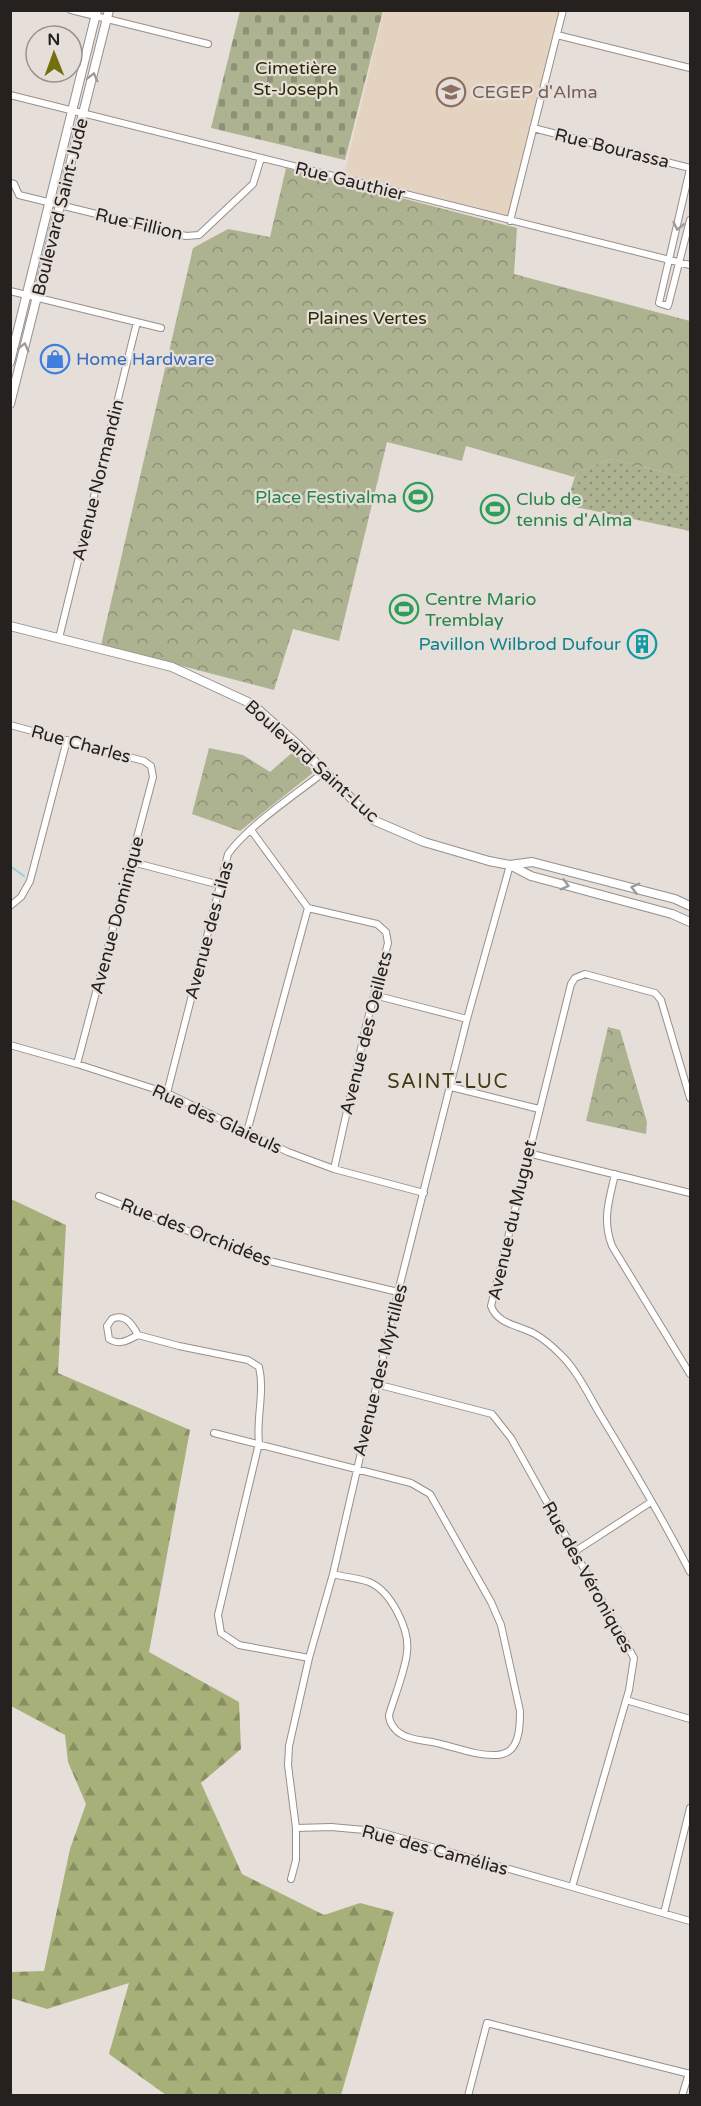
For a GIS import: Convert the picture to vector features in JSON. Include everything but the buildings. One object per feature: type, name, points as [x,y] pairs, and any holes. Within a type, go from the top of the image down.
[{"type":"street","points":[[71,10],[96,14],[107,20],[208,44]]},
{"type":"street","name":"Boulevard Saint-Jude","points":[[10,404],[109,10]]},
{"type":"street","points":[[510,221],[563,10]]},
{"type":"street","name":"Boulevard Saint-Jude","points":[[10,362],[96,14]]},
{"type":"street","points":[[557,35],[690,68]]},
{"type":"street","name":"Rue Gauthier","points":[[10,95],[690,266]]},
{"type":"street","name":"Rue Bourassa","points":[[533,128],[690,168]]},
{"type":"street","name":"Rue Fillion","points":[[10,183],[14,184],[19,195],[186,236],[199,235],[253,184],[261,158]]},
{"type":"street","points":[[690,168],[659,303],[668,306],[690,220]]},
{"type":"street","points":[[10,291],[161,328]]},
{"type":"street","name":"Avenue Normandin","points":[[59,638],[137,322]]},
{"type":"street","name":"Boulevard Saint-Luc","points":[[10,626],[172,667],[252,704],[297,744],[373,820],[424,842],[510,865],[531,876],[672,914],[690,922]]},
{"type":"street","name":"Rue Charles","points":[[10,725],[144,761],[151,766]]},
{"type":"street","points":[[10,906],[21,897],[30,881],[67,740]]},
{"type":"street","name":"Avenue Dominique","points":[[77,1064],[132,862],[153,777],[151,766]]},
{"type":"street","name":"Avenue des Lilas","points":[[167,1093],[228,854],[236,843],[251,830],[324,772]]},
{"type":"street","points":[[247,1132],[308,908],[251,830]]},
{"type":"street","points":[[132,862],[220,885]]},
{"type":"street","name":"Boulevard Saint-Luc","points":[[510,865],[532,862],[675,899],[690,906]]},
{"type":"street","name":"Avenue des Myrtilles","points":[[291,1879],[296,1860],[296,1828],[288,1765],[289,1746],[309,1658],[333,1574],[398,1292],[467,1019],[510,865]]},
{"type":"street","name":"Avenue des Oeillets","points":[[308,908],[377,924],[386,932],[388,943],[334,1169]]},
{"type":"street","name":"Avenue du Muguet","points":[[690,1098],[661,1000],[655,993],[585,974],[574,978],[491,1306],[493,1313],[499,1318],[541,1337],[563,1357],[600,1413],[690,1572]]},
{"type":"street","points":[[374,995],[467,1019]]},
{"type":"street","name":"Rue des Glaieuls","points":[[10,1045],[167,1093],[288,1152],[334,1169],[424,1193]]},
{"type":"street","points":[[451,1087],[539,1109]]},
{"type":"street","points":[[528,1153],[690,1193]]},
{"type":"street","points":[[615,1174],[607,1209],[606,1232],[612,1246],[688,1363],[690,1374]]},
{"type":"street","name":"Rue des Orchidées","points":[[99,1196],[257,1258],[398,1292]]},
{"type":"street","points":[[138,1335],[131,1324],[120,1317],[112,1319],[107,1326],[109,1339],[116,1342],[124,1342],[138,1335],[248,1360],[259,1367],[262,1381],[257,1427],[259,1443],[218,1615],[221,1633],[239,1645],[309,1658]]},
{"type":"street","name":"Rue des Véroniques","points":[[376,1384],[492,1414],[511,1438],[634,1658],[626,1700],[572,1887]]},
{"type":"street","points":[[214,1433],[411,1484],[430,1494],[491,1602],[501,1625],[520,1711],[520,1725],[514,1745],[508,1752],[498,1756],[477,1752],[416,1739],[401,1734],[395,1728],[389,1720],[389,1715],[407,1653],[406,1635],[400,1616],[391,1601],[371,1583],[333,1574]]},
{"type":"street","points":[[574,1552],[651,1502]]},
{"type":"street","points":[[626,1700],[690,1719]]},
{"type":"street","points":[[664,1913],[690,1808]]},
{"type":"street","name":"Rue des Camélias","points":[[296,1828],[331,1827],[376,1831],[572,1887]]},
{"type":"street","points":[[572,1887],[690,1921]]},
{"type":"street","points":[[468,2096],[487,2023],[690,2073],[682,2096]]},
{"type":"shaded area","name":"CEGEP d'Alma","points":[[384,11],[559,11],[507,216],[344,174]]},
{"type":"green space","name":"Cimetière St-Joseph","points":[[240,11],[383,11],[345,160],[211,128]]},
{"type":"green space","name":"Plaines Vertes","points":[[286,168],[517,228],[514,274],[690,321],[690,479],[611,459],[576,473],[574,477],[466,446],[462,461],[387,442],[339,641],[293,629],[274,690],[101,645],[193,248],[228,229],[270,237]]},
{"type":"green space","points":[[611,459],[690,479],[690,531],[566,505],[576,473]]},
{"type":"green space","points":[[209,748],[243,755],[270,772],[294,751],[314,772],[240,831],[192,814]]},
{"type":"green space","points":[[608,1027],[620,1030],[647,1122],[646,1134],[586,1121]]},
{"type":"green space","points":[[11,1199],[66,1225],[58,1373],[190,1430],[149,1652],[239,1702],[241,1749],[201,1783],[242,1874],[324,1915],[360,1903],[394,1912],[341,2095],[166,2095],[109,2054],[129,1983],[47,2009],[11,1998],[11,1972],[44,1971],[70,1849],[86,1804],[68,1762],[65,1735],[11,1706]]},
{"type":"waterway","points":[[10,866],[24,876]]},
{"type":"place","name":"CEGEP d'Alma","points":[[451,92]]},
{"type":"place","name":"Home Hardware","points":[[55,359]]},
{"type":"place","name":"Place Festivalma","points":[[418,497]]},
{"type":"place","name":"Club de tennis d'Alma","points":[[495,509]]},
{"type":"place","name":"Centre Mario Tremblay","points":[[404,609]]},
{"type":"place","name":"Pavillon Wilbrod Dufour","points":[[642,644]]},
{"type":"district","name":"SAINT-LUC","points":[[448,1081]]}]
